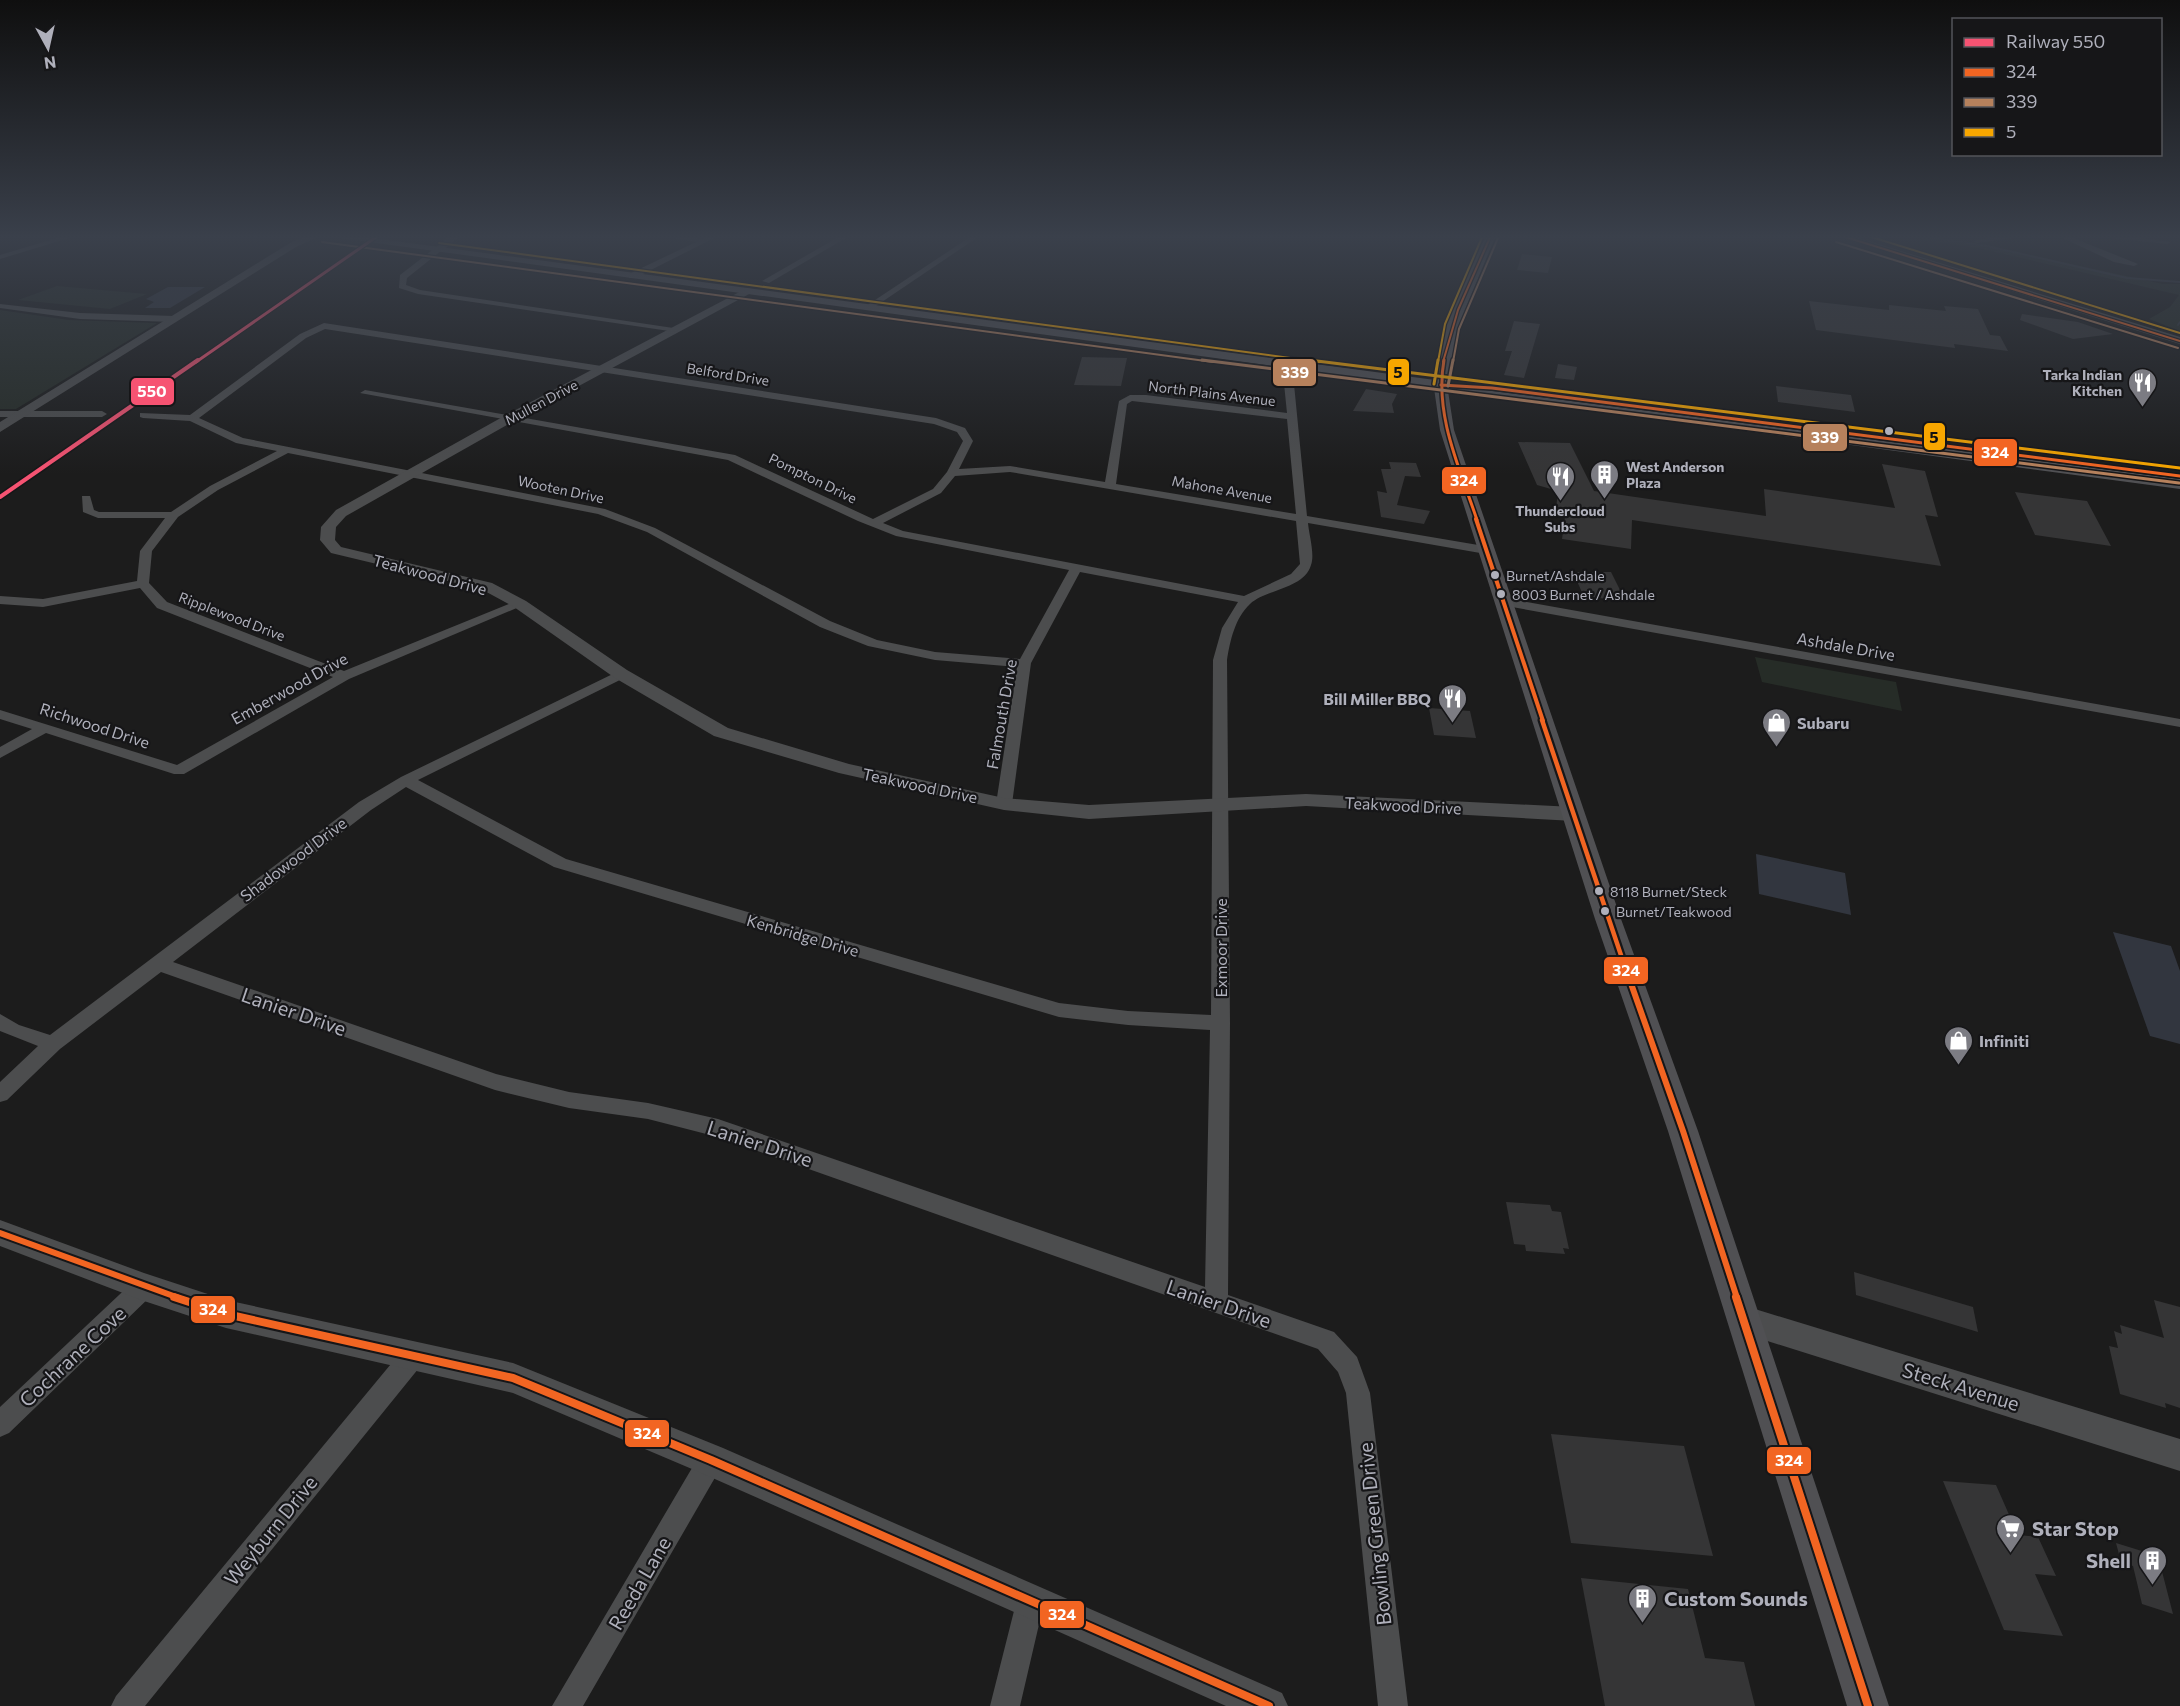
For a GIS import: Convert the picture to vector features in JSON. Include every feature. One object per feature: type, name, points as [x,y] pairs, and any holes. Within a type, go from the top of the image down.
[{"type":"main road","points":[[917,315],[2180,480]]},
{"type":"main road","points":[[1455,315],[1444,353],[1441,385],[1446,410],[1446,430],[1683,1131],[1868,1706]]},
{"type":"main road","points":[[1441,385],[1461,391],[1717,420]]},
{"type":"main road","points":[[1446,410],[1476,397],[1493,395]]},
{"type":"main road","points":[[2013,459],[2102,474],[2180,480]]},
{"type":"street","points":[[69,315],[174,319]]},
{"type":"street","points":[[0,428],[181,315]]},
{"type":"street","points":[[576,315],[676,329]]},
{"type":"street","name":"Mullen Drive","points":[[326,534],[329,524],[340,513],[510,418],[703,315]]},
{"type":"street","points":[[2107,315],[2180,335]]},
{"type":"street","points":[[2118,318],[2180,341]]},
{"type":"street","name":"Belford Drive","points":[[192,418],[303,336],[324,326],[606,368],[949,424],[961,430],[968,441],[952,473]]},
{"type":"street","points":[[1246,600],[1304,570],[1306,564],[1287,364]]},
{"type":"street","name":"Pompton Drive","points":[[365,393],[731,457],[873,524],[900,534],[1075,570],[1246,600]]},
{"type":"street","name":"North Plains Avenue","points":[[1110,485],[1122,403],[1130,398],[1146,398],[1291,417]]},
{"type":"street","points":[[0,414],[102,414]]},
{"type":"street","name":"Wooten Drive","points":[[143,415],[192,418],[240,441],[601,511],[651,530],[825,624],[873,643],[935,656],[1024,663]]},
{"type":"street","points":[[0,600],[43,603],[143,584],[146,551],[174,515],[214,488],[287,450]]},
{"type":"street","name":"Mahone Avenue","points":[[952,473],[1010,469],[1486,550]]},
{"type":"street","points":[[873,524],[937,491],[952,473]]},
{"type":"street","points":[[86,498],[89,512],[98,515],[174,515]]},
{"type":"street","name":"Teakwood Drive","points":[[326,534],[328,543],[336,550],[486,586],[520,604],[621,674],[693,718],[721,732],[846,769],[1004,804],[1089,812],[1220,803],[1316,801],[1574,814]]},
{"type":"street","name":"Falmouth Drive","points":[[1004,804],[1024,663],[1075,570]]},
{"type":"street","name":"Ripplewood Drive","points":[[143,584],[162,605],[344,676]]},
{"type":"street","name":"Exmoor Drive","points":[[1216,1301],[1220,1023],[1220,660],[1223,642],[1246,600]]},
{"type":"street","name":"Ashdale Drive","points":[[1505,602],[2180,723]]},
{"type":"street","name":"Emberwood Drive","points":[[179,771],[344,676],[520,604]]},
{"type":"street","name":"Shadowood Drive","points":[[0,1094],[53,1044],[336,826],[406,780],[621,674]]},
{"type":"street","name":"Richwood Drive","points":[[0,714],[179,771]]},
{"type":"street","points":[[0,753],[45,728]]},
{"type":"street","name":"Kenbridge Drive","points":[[406,780],[560,863],[1059,1010],[1128,1018],[1220,1023]]},
{"type":"street","name":"Lanier Drive","points":[[156,963],[495,1082],[569,1100],[648,1111],[718,1128],[1326,1340],[1348,1365]]},
{"type":"street","points":[[0,1021],[12,1030],[53,1044]]},
{"type":"street","points":[[0,1233],[144,1287],[225,1314],[513,1378],[711,1460],[1030,1603],[1269,1706]]},
{"type":"street","name":"Cochrane Cove","points":[[0,1424],[144,1287]]},
{"type":"street","name":"Steck Avenue","points":[[1742,1319],[2180,1455]]},
{"type":"street","name":"Weyburn Drive","points":[[126,1706],[414,1355]]},
{"type":"street","name":"Bowling Green Drive","points":[[1348,1365],[1358,1393],[1393,1706]]},
{"type":"street","name":"Reeda Lane","points":[[567,1706],[711,1460]]},
{"type":"street","points":[[1005,1706],[1030,1603]]},
{"type":"shaded area","points":[[0,315],[157,323],[16,409],[0,409]]},
{"type":"shaded area","points":[[2157,315],[2180,315],[2180,331],[2149,319]]},
{"type":"shaded area","points":[[1755,657],[1896,682],[1902,711],[1762,682]]},
{"type":"shaded area","points":[[1756,854],[1845,873],[1851,915],[1759,894]]},
{"type":"shaded area","points":[[2113,932],[2171,946],[2180,971],[2180,1044],[2150,1036]]},
{"type":"building","points":[[1812,315],[1981,315],[1990,335],[2000,336],[2008,351],[1954,344],[1955,348],[1816,330]]},
{"type":"building","points":[[2022,315],[2026,315],[2078,322],[2113,334],[2073,339],[2020,320]]},
{"type":"building","points":[[1514,321],[1540,324],[1524,378],[1504,375],[1512,351],[1505,351]]},
{"type":"building","points":[[1082,357],[1127,358],[1121,386],[1074,385]]},
{"type":"building","points":[[1558,364],[1577,367],[1574,380],[1555,378]]},
{"type":"building","points":[[1776,386],[1851,395],[1855,412],[1778,402]]},
{"type":"building","points":[[1366,389],[1397,394],[1392,404],[1394,413],[1353,411]]},
{"type":"building","name":"West Anderson Plaza","points":[[1518,442],[1570,443],[1594,491],[1766,516],[1764,489],[1895,508],[1882,464],[1925,471],[1938,517],[1925,515],[1941,566],[1632,520],[1631,549],[1562,539],[1566,510],[1556,509],[1558,491],[1537,485]]},
{"type":"building","points":[[1389,462],[1416,463],[1421,477],[1405,476],[1397,505],[1430,511],[1424,524],[1381,517],[1377,491],[1387,493],[1381,469],[1391,469]]},
{"type":"building","points":[[2015,492],[2087,501],[2111,546],[2035,535]]},
{"type":"building","points":[[1573,572],[1611,572],[1625,600],[1584,597]]},
{"type":"building","name":"Bill Miller BBQ","points":[[1429,708],[1470,711],[1476,738],[1434,735]]},
{"type":"building","points":[[1506,1202],[1550,1205],[1552,1211],[1561,1212],[1569,1249],[1563,1248],[1565,1254],[1526,1251],[1525,1245],[1514,1244]]},
{"type":"building","points":[[1854,1272],[1973,1307],[1978,1332],[1856,1295]]},
{"type":"building","points":[[2154,1300],[2180,1307],[2180,1408],[2165,1403],[2166,1408],[2120,1394],[2109,1346],[2118,1348],[2114,1331],[2122,1334],[2120,1325],[2164,1338]]},
{"type":"building","points":[[1551,1434],[1684,1446],[1713,1556],[1571,1543]]},
{"type":"building","name":"Shell","points":[[1943,1481],[1996,1485],[2018,1535],[2038,1537],[2056,1576],[2035,1574],[2063,1636],[2004,1630]]},
{"type":"building","name":"Shell","points":[[2116,1543],[2158,1556],[2173,1614],[2142,1604],[2133,1566],[2121,1562]]},
{"type":"building","name":"Custom Sounds","points":[[1581,1578],[1688,1589],[1705,1658],[1744,1662],[1755,1706],[1605,1706]]},
{"type":"rail line","name":"550","points":[[0,497],[264,315]]},
{"type":"transit line","name":"339","points":[[863,315],[1440,392],[1491,395],[2179,483]]},
{"type":"transit line","name":"5","points":[[971,315],[1442,378],[1493,381],[2180,468]]},
{"type":"transit line","name":"5","points":[[1434,384],[1445,324],[1449,315]]},
{"type":"transit line","name":"324","points":[[1456,315],[1442,368],[1441,389],[1447,430],[1608,919],[1683,1131],[1868,1706]]},
{"type":"transit line","name":"339","points":[[1448,386],[1459,329],[1465,315]]},
{"type":"transit line","name":"339","points":[[2070,315],[2178,348]]},
{"type":"transit line","name":"324","points":[[2095,315],[2180,341]]},
{"type":"transit line","name":"5","points":[[2121,315],[2180,333]]},
{"type":"transit line","name":"324","points":[[1441,385],[1492,388],[2180,476]]},
{"type":"transit line","name":"324","points":[[0,1233],[144,1287],[226,1314],[513,1378],[711,1460],[1269,1706]]},
{"type":"place","name":"Tarka Indian Kitchen","points":[[2143,408]]},
{"type":"place","name":"West Anderson Plaza","points":[[1605,500]]},
{"type":"place","name":"Thundercloud Subs","points":[[1560,502]]},
{"type":"place","name":"Burnet/Ashdale","points":[[1495,575]]},
{"type":"place","name":"8003 Burnet / Ashdale","points":[[1501,594]]},
{"type":"place","name":"Bill Miller BBQ","points":[[1452,724]]},
{"type":"place","name":"Subaru","points":[[1776,748]]},
{"type":"place","name":"8118 Burnet/Steck","points":[[1599,891]]},
{"type":"place","name":"Burnet/Teakwood","points":[[1605,911]]},
{"type":"place","name":"Infiniti","points":[[1958,1066]]},
{"type":"place","name":"Star Stop","points":[[2011,1554]]},
{"type":"place","name":"Shell","points":[[2152,1586]]},
{"type":"place","name":"Custom Sounds","points":[[1643,1624]]}]
